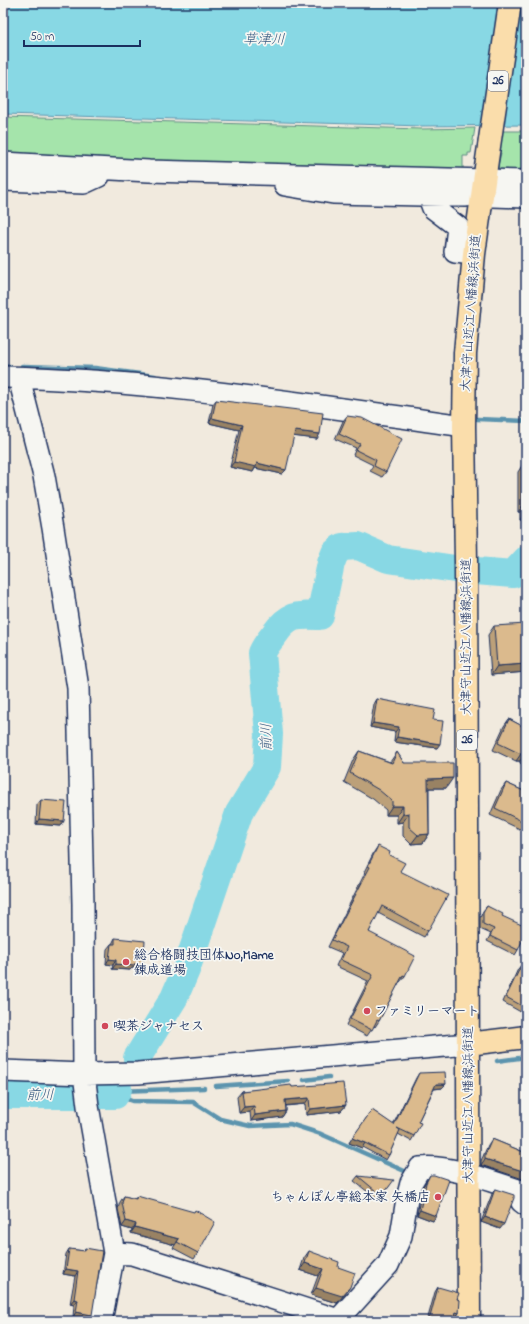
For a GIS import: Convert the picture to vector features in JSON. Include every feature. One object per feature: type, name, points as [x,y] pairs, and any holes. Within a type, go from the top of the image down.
[{"type":"main road","name":"大津守山近江八幡線;浜街道","points":[[469,1321],[466,562],[464,426],[465,353],[474,254],[488,178],[510,3]]},
{"type":"main road","points":[[468,1044],[526,1037]]},
{"type":"street","points":[[3,163],[99,172],[157,171],[488,178],[526,181]]},
{"type":"street","points":[[3,180],[84,183],[99,172]]},
{"type":"street","points":[[99,172],[123,181],[288,186],[333,193],[466,196]]},
{"type":"street","points":[[488,178],[526,197]]},
{"type":"street","points":[[428,195],[433,208],[458,227],[455,252],[474,254]]},
{"type":"street","points":[[100,1321],[114,1253],[88,1106],[84,1072],[83,904],[78,688],[44,476],[11,377],[75,379],[213,392],[464,426]]},
{"type":"street","points":[[3,1071],[84,1072],[106,1074],[138,1073],[468,1044]]},
{"type":"street","points":[[3,1058],[45,1061],[84,1072]]},
{"type":"street","points":[[114,1253],[132,1254],[338,1320],[388,1265],[400,1236],[411,1183],[420,1168],[430,1166],[469,1174],[524,1192],[522,1202],[526,1205]]},
{"type":"green space","points":[[3,117],[421,129],[475,128],[471,153],[468,153],[468,156],[463,156],[463,173],[3,156]]},
{"type":"green space","points":[[502,131],[526,131],[526,174],[502,173],[498,166],[501,153],[499,153]]},
{"type":"water","name":"草津川","points":[[3,3],[526,3],[526,125],[423,126],[3,114]]},
{"type":"building","points":[[216,400],[323,413],[320,434],[295,431],[286,470],[257,463],[256,467],[234,462],[242,425],[212,418]]},
{"type":"building","points":[[347,416],[362,418],[402,439],[386,472],[374,466],[376,460],[356,450],[360,444],[339,434]]},
{"type":"building","points":[[523,464],[526,465],[526,513],[525,505],[523,505]]},
{"type":"building","points":[[526,624],[526,664],[497,666],[494,626]]},
{"type":"building","points":[[377,699],[435,710],[433,720],[443,721],[440,744],[397,737],[399,727],[373,723]]},
{"type":"building","points":[[509,719],[526,728],[526,756],[524,756],[525,754],[521,754],[498,743]]},
{"type":"building","points":[[359,751],[392,763],[397,752],[404,763],[453,763],[453,778],[428,779],[429,834],[418,835],[409,827],[409,813],[403,814],[403,806],[392,806],[392,801],[379,790],[350,773]]},
{"type":"building","points":[[506,783],[526,792],[526,823],[495,808]]},
{"type":"building","points":[[41,800],[66,802],[64,821],[39,819]]},
{"type":"building","points":[[378,846],[390,852],[389,855],[405,863],[400,871],[448,895],[428,931],[382,906],[369,932],[415,956],[405,976],[403,975],[379,1021],[377,1020],[372,1030],[350,1019],[373,975],[341,960],[347,947],[332,940],[370,867],[368,866]]},
{"type":"building","points":[[487,906],[503,914],[502,916],[526,927],[526,933],[518,950],[490,936],[494,929],[483,924],[483,913]]},
{"type":"building","points":[[115,938],[145,941],[143,964],[134,964],[134,966],[116,964],[116,960],[109,959],[111,944],[115,944]]},
{"type":"building","points":[[522,964],[526,967],[526,1008],[506,997]]},
{"type":"building","points":[[445,1072],[446,1084],[436,1084],[418,1122],[421,1123],[414,1136],[397,1128],[400,1130],[389,1155],[352,1138],[372,1110],[394,1125],[419,1073]]},
{"type":"building","points":[[343,1083],[346,1105],[310,1109],[309,1098],[285,1100],[286,1111],[255,1115],[254,1106],[244,1107],[242,1091],[291,1085],[292,1087]]},
{"type":"building","points":[[492,1139],[526,1153],[526,1172],[485,1159],[485,1155]]},
{"type":"building","points":[[430,1175],[449,1180],[436,1216],[420,1210],[426,1183]]},
{"type":"building","points":[[358,1176],[394,1180],[382,1196]]},
{"type":"building","points":[[495,1189],[514,1195],[504,1224],[485,1217]]},
{"type":"building","points":[[124,1196],[136,1199],[137,1196],[194,1212],[195,1210],[215,1222],[198,1253],[177,1242],[179,1239],[135,1227],[136,1224],[126,1221],[122,1203]]},
{"type":"building","points":[[85,1248],[102,1251],[92,1315],[76,1312],[78,1300],[74,1299],[78,1271],[66,1269],[69,1249],[85,1251]]},
{"type":"building","points":[[309,1251],[339,1262],[338,1267],[355,1273],[350,1287],[342,1296],[316,1288],[323,1269],[305,1263]]},
{"type":"building","points":[[438,1287],[459,1293],[457,1299],[460,1300],[459,1313],[456,1312],[453,1321],[429,1321]]},
{"type":"waterway","points":[[3,365],[9,366]]},
{"type":"waterway","points":[[22,366],[95,368],[155,376]]},
{"type":"waterway","points":[[477,419],[526,421]]},
{"type":"waterway","name":"前川","points":[[137,1058],[174,998],[186,970],[239,813],[267,767],[269,734],[262,653],[266,646],[279,628],[289,619],[299,616],[320,616],[331,563],[335,553],[342,547],[358,546],[388,559],[455,569]]},
{"type":"waterway","name":"前川","points":[[476,571],[513,574],[526,560]]},
{"type":"waterway","points":[[497,1061],[526,1057]]},
{"type":"waterway","points":[[304,1080],[329,1077]]},
{"type":"waterway","points":[[216,1086],[288,1081]]},
{"type":"waterway","points":[[118,1091],[204,1088]]},
{"type":"waterway","name":"前川","points":[[95,1095],[115,1095],[118,1089]]},
{"type":"waterway","name":"前川","points":[[3,1095],[78,1095]]},
{"type":"waterway","points":[[115,1095],[132,1101],[193,1102],[220,1119],[250,1126],[290,1124],[321,1134],[409,1173]]},
{"type":"place","name":"総合格闘技団体No,Mame 錬成道場","points":[[126,962]]},
{"type":"place","name":"ファミリーマート","points":[[367,1011]]},
{"type":"place","name":"喫茶ジャナセス","points":[[105,1026]]},
{"type":"place","name":"ちゃんぽん亭総本家 矢橋店","points":[[438,1197]]}]
